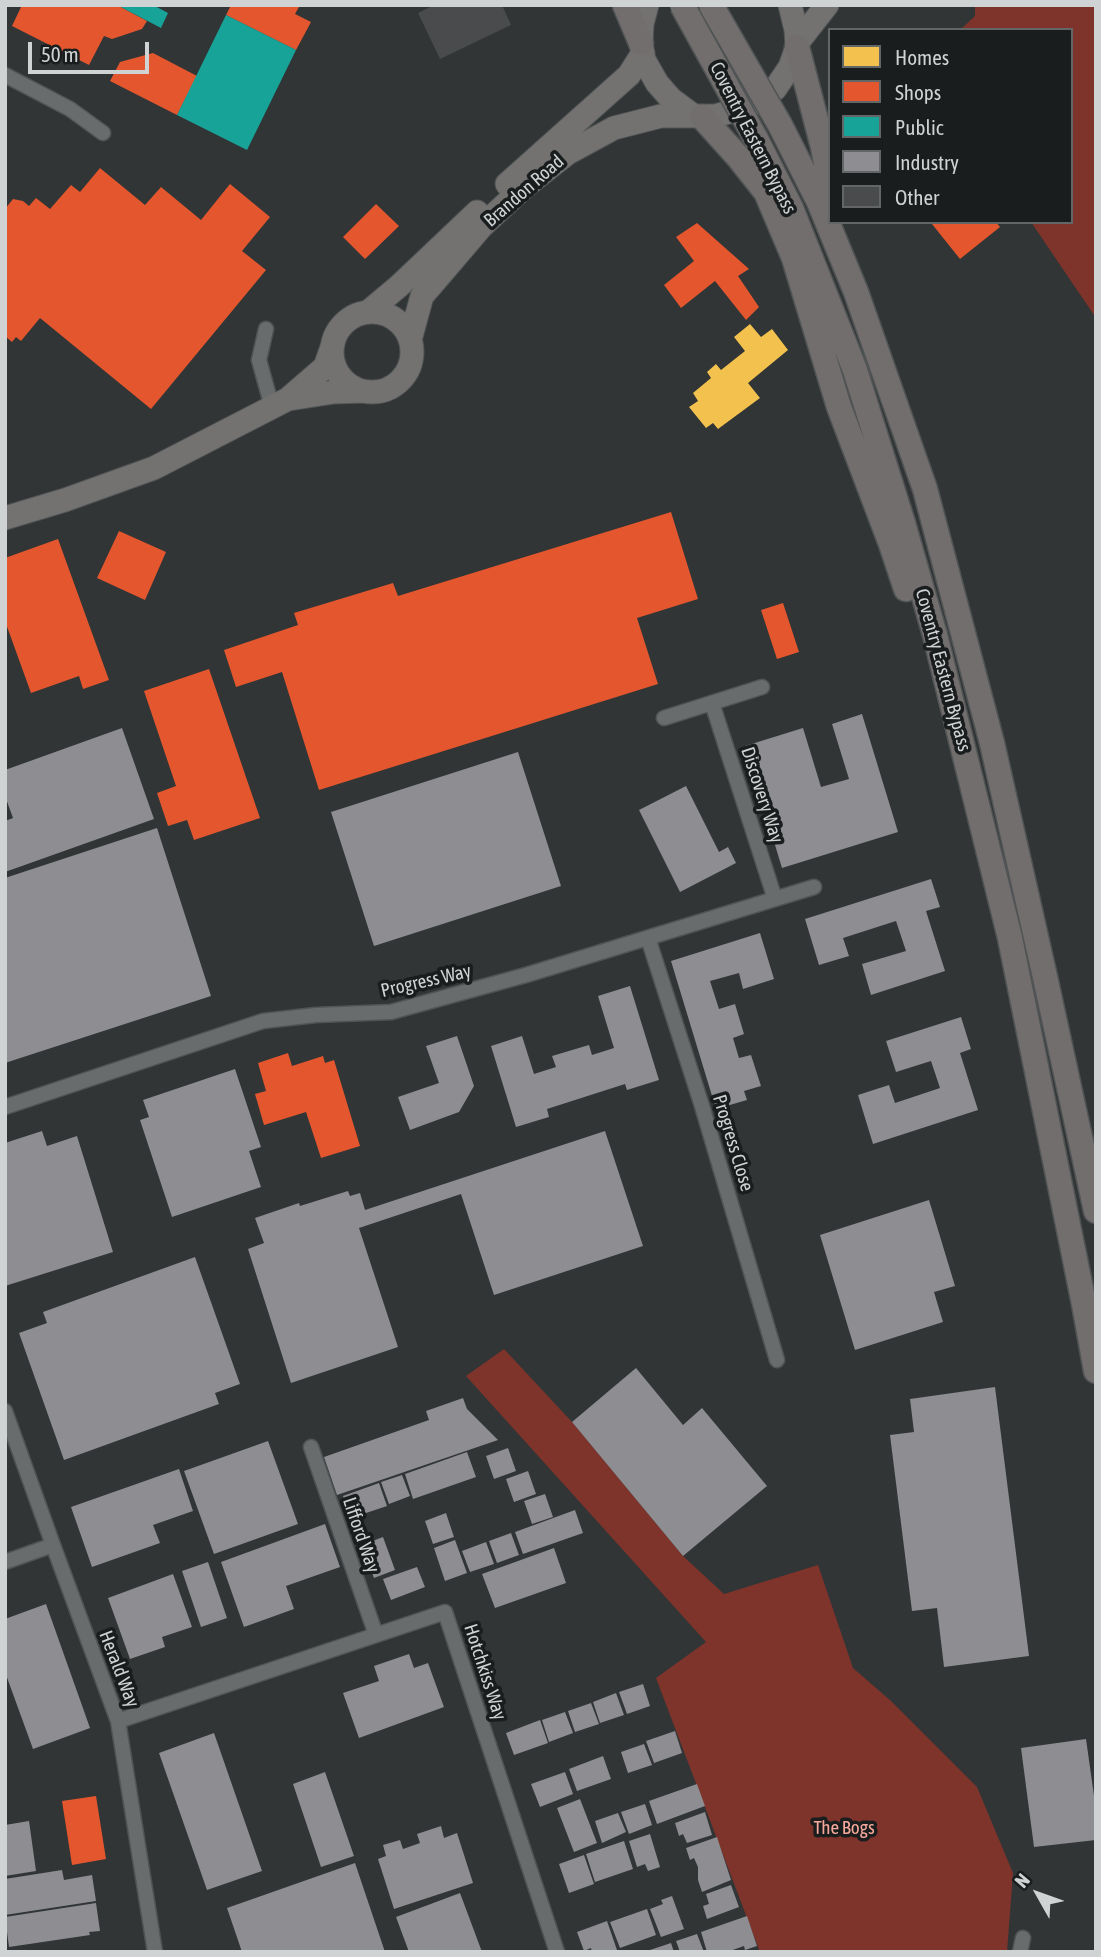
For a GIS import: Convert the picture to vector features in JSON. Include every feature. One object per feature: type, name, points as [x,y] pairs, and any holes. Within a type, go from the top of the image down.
[{"type":"highway","points":[[625,5],[642,48]]},
{"type":"highway","name":"Coventry Eastern Bypass","points":[[682,5],[756,139],[796,219],[867,408],[903,523],[935,635],[1010,938],[1096,1371]]},
{"type":"highway","name":"Coventry Eastern Bypass","points":[[711,5],[780,125],[828,224]]},
{"type":"highway","points":[[798,44],[828,174]]},
{"type":"highway","points":[[698,116],[766,192],[794,258],[839,407],[891,544],[927,657],[965,817],[1010,938]]},
{"type":"highway","name":"Coventry Eastern Bypass","points":[[828,224],[856,292],[925,489],[992,743],[1096,1211]]},
{"type":"highway","points":[[845,224],[938,486],[1004,738],[1023,880]]},
{"type":"main road","points":[[647,5],[642,24],[642,48],[648,69],[671,99],[698,116]]},
{"type":"main road","points":[[790,5],[798,44]]},
{"type":"main road","name":"Brandon Road","points":[[410,340],[422,296],[482,226],[522,189],[568,153],[614,128],[661,116],[715,117],[750,106],[775,89],[790,67],[798,44],[827,5]]},
{"type":"main road","name":"Brandon Road","points":[[369,312],[531,161],[629,75],[642,48]]},
{"type":"main road","points":[[5,518],[154,468],[280,403],[325,367],[338,330],[358,314],[380,313],[392,317],[404,327],[410,340],[410,364],[400,380],[382,390],[334,392],[280,403]]},
{"type":"main road","points":[[333,344],[333,359],[339,375],[350,385],[366,391]]},
{"type":"street","points":[[5,75],[70,109],[103,133]]},
{"type":"street","points":[[266,329],[259,360],[280,403]]},
{"type":"street","points":[[664,718],[762,687]]},
{"type":"street","name":"Discovery Way","points":[[712,703],[775,899]]},
{"type":"street","name":"Progress Way","points":[[5,1107],[263,1021],[316,1014],[391,1012],[526,975],[814,887]]},
{"type":"street","name":"Progress Close","points":[[648,938],[702,1105],[777,1360]]},
{"type":"street","name":"Herald Way","points":[[5,1411],[118,1721],[155,1952]]},
{"type":"street","name":"Lifford Way","points":[[311,1447],[376,1635]]},
{"type":"street","points":[[5,1562],[53,1545]]},
{"type":"street","name":"Hotchkiss Way","points":[[118,1721],[445,1612],[557,1952]]},
{"type":"green space","points":[[975,5],[1096,5],[1096,318],[1032,224],[1073,224],[1073,28],[962,28],[975,16]]},
{"type":"green space","name":"The Bogs","points":[[504,1349],[572,1422],[683,1556],[724,1594],[818,1565],[853,1668],[891,1701],[977,1787],[1013,1873],[1007,1952],[760,1952],[656,1678],[706,1642],[466,1376]]},
{"type":"building: Homes","points":[[750,324],[761,337],[772,329],[788,350],[748,383],[760,398],[718,429],[713,423],[706,428],[689,407],[698,401],[693,393],[711,378],[707,372],[716,364],[721,370],[745,351],[734,337]]},
{"type":"building: Shops","points":[[22,5],[117,5],[147,21],[142,29],[112,39],[104,36],[89,65],[12,26]]},
{"type":"building: Shops","points":[[231,5],[300,5],[295,14],[311,22],[296,50],[226,15]]},
{"type":"building: Shops","points":[[153,53],[197,76],[177,115],[110,81],[120,62]]},
{"type":"building: Shops","points":[[100,168],[145,205],[161,187],[201,220],[230,184],[270,217],[242,251],[266,270],[151,409],[40,318],[21,341],[16,337],[12,342],[5,336],[5,209],[13,199],[23,201],[29,206],[36,198],[50,209],[71,185],[80,192]]},
{"type":"building: Shops","points":[[376,204],[399,226],[365,259],[343,237]]},
{"type":"building: Shops","points":[[697,223],[749,269],[738,276],[759,307],[746,320],[715,281],[681,308],[664,285],[694,261],[676,237]]},
{"type":"building: Shops","points":[[932,224],[998,224],[1000,227],[960,259]]},
{"type":"building: Shops","points":[[671,512],[698,599],[637,618],[658,684],[319,790],[282,672],[236,687],[224,650],[298,625],[294,613],[393,583],[398,596]]},
{"type":"building: Shops","points":[[119,531],[166,552],[145,600],[97,578]]},
{"type":"building: Shops","points":[[58,539],[109,680],[83,689],[79,676],[31,693],[5,621],[5,558]]},
{"type":"building: Shops","points":[[783,603],[799,652],[777,659],[761,610]]},
{"type":"building: Shops","points":[[209,669],[260,818],[194,840],[187,820],[168,826],[157,793],[176,786],[144,691]]},
{"type":"building: Shops","points":[[288,1053],[292,1066],[323,1056],[325,1063],[334,1060],[360,1146],[321,1158],[306,1112],[264,1125],[255,1094],[266,1091],[258,1063]]},
{"type":"building: Shops","points":[[96,1796],[106,1859],[72,1865],[62,1801]]},
{"type":"building: Public","points":[[117,5],[153,5],[168,13],[161,28]]},
{"type":"building: Public","points":[[226,15],[296,50],[247,150],[177,115]]},
{"type":"building: Industry","points":[[862,714],[898,832],[782,868],[745,746],[803,728],[821,787],[849,779],[832,724]]},
{"type":"building: Industry","points":[[122,728],[154,819],[5,872],[5,821],[13,818],[5,796],[5,770]]},
{"type":"building: Industry","points":[[518,752],[561,886],[374,946],[331,812]]},
{"type":"building: Industry","points":[[686,786],[719,852],[728,847],[736,863],[680,892],[639,810]]},
{"type":"building: Industry","points":[[157,828],[211,996],[5,1063],[5,878]]},
{"type":"building: Industry","points":[[931,879],[940,907],[926,911],[945,971],[871,995],[862,964],[906,951],[896,921],[843,938],[849,956],[819,965],[805,919]]},
{"type":"building: Industry","points":[[760,933],[774,979],[743,989],[739,973],[710,981],[719,1009],[735,1004],[744,1034],[733,1038],[739,1058],[751,1055],[761,1086],[744,1091],[747,1100],[716,1109],[671,961]]},
{"type":"building: Industry","points":[[630,986],[659,1080],[627,1090],[625,1084],[547,1109],[549,1117],[516,1127],[491,1046],[522,1036],[534,1074],[556,1067],[552,1056],[589,1045],[592,1055],[614,1048],[598,996]]},
{"type":"building: Industry","points":[[961,1017],[971,1049],[960,1053],[978,1110],[873,1144],[858,1095],[889,1085],[895,1103],[940,1088],[931,1061],[896,1072],[886,1041]]},
{"type":"building: Industry","points":[[457,1036],[474,1086],[459,1112],[410,1130],[398,1097],[439,1083],[426,1046]]},
{"type":"building: Industry","points":[[235,1069],[261,1147],[249,1151],[261,1187],[172,1217],[140,1120],[149,1117],[143,1100]]},
{"type":"building: Industry","points":[[42,1131],[47,1146],[77,1136],[113,1252],[5,1286],[5,1143]]},
{"type":"building: Industry","points":[[605,1131],[643,1246],[494,1295],[461,1194],[359,1228],[398,1347],[291,1383],[248,1249],[264,1243],[255,1218],[299,1203],[300,1206],[348,1191],[350,1196],[360,1193],[365,1210]]},
{"type":"building: Industry","points":[[929,1200],[955,1286],[934,1292],[943,1322],[855,1350],[820,1235]]},
{"type":"building: Industry","points":[[195,1257],[240,1384],[215,1393],[219,1404],[64,1460],[19,1333],[47,1323],[43,1312]]},
{"type":"building: Industry","points":[[636,1368],[683,1425],[702,1408],[767,1486],[683,1556],[572,1422]]},
{"type":"building: Industry","points":[[995,1387],[1029,1656],[944,1667],[937,1608],[912,1611],[890,1435],[914,1432],[910,1399]]},
{"type":"building: Industry","points":[[463,1398],[467,1409],[498,1440],[337,1495],[324,1457],[429,1420],[426,1411]]},
{"type":"building: Industry","points":[[268,1441],[298,1524],[214,1554],[184,1471]]},
{"type":"building: Industry","points":[[508,1448],[516,1471],[494,1479],[486,1456]]},
{"type":"building: Industry","points":[[467,1452],[476,1477],[413,1499],[405,1474]]},
{"type":"building: Industry","points":[[179,1469],[193,1511],[153,1525],[160,1543],[92,1567],[71,1507]]},
{"type":"building: Industry","points":[[528,1471],[536,1494],[514,1502],[506,1479]]},
{"type":"building: Industry","points":[[402,1475],[410,1496],[389,1504],[381,1482]]},
{"type":"building: Industry","points":[[379,1483],[387,1506],[351,1518],[343,1496]]},
{"type":"building: Industry","points":[[545,1494],[553,1517],[532,1524],[524,1501]]},
{"type":"building: Industry","points":[[575,1510],[583,1533],[523,1554],[515,1532]]},
{"type":"building: Industry","points":[[446,1513],[454,1537],[433,1544],[425,1521]]},
{"type":"building: Industry","points":[[325,1524],[340,1567],[286,1586],[294,1609],[244,1627],[221,1562]]},
{"type":"building: Industry","points":[[511,1533],[519,1555],[497,1563],[489,1541]]},
{"type":"building: Industry","points":[[383,1537],[395,1570],[374,1578],[362,1545]]},
{"type":"building: Industry","points":[[455,1540],[467,1573],[445,1581],[434,1548]]},
{"type":"building: Industry","points":[[486,1542],[494,1564],[470,1572],[462,1551]]},
{"type":"building: Industry","points":[[554,1548],[566,1583],[495,1608],[482,1574]]},
{"type":"building: Industry","points":[[208,1562],[227,1618],[201,1627],[182,1571]]},
{"type":"building: Industry","points":[[417,1567],[425,1587],[391,1600],[383,1579]]},
{"type":"building: Industry","points":[[173,1574],[192,1627],[162,1637],[165,1647],[130,1659],[108,1598]]},
{"type":"building: Industry","points":[[46,1604],[90,1728],[33,1749],[5,1672],[5,1619]]},
{"type":"building: Industry","points":[[409,1654],[414,1668],[428,1663],[444,1707],[359,1738],[343,1693],[379,1681],[374,1666]]},
{"type":"building: Industry","points":[[643,1684],[650,1706],[627,1714],[619,1692]]},
{"type":"building: Industry","points":[[616,1693],[624,1715],[600,1723],[593,1702]]},
{"type":"building: Industry","points":[[591,1703],[599,1724],[575,1732],[568,1711]]},
{"type":"building: Industry","points":[[565,1712],[573,1733],[549,1742],[542,1720]]},
{"type":"building: Industry","points":[[540,1720],[548,1743],[514,1755],[506,1733]]},
{"type":"building: Industry","points":[[675,1731],[682,1753],[654,1763],[646,1741]]},
{"type":"building: Industry","points":[[214,1733],[262,1871],[207,1890],[159,1753]]},
{"type":"building: Industry","points":[[1086,1739],[1096,1810],[1096,1840],[1034,1847],[1021,1748]]},
{"type":"building: Industry","points":[[644,1744],[652,1765],[628,1773],[621,1752]]},
{"type":"building: Industry","points":[[603,1756],[611,1779],[577,1791],[569,1769]]},
{"type":"building: Industry","points":[[325,1772],[354,1856],[321,1867],[293,1784]]},
{"type":"building: Industry","points":[[565,1772],[573,1794],[540,1807],[531,1784]]},
{"type":"building: Industry","points":[[697,1784],[705,1806],[657,1824],[649,1801]]},
{"type":"building: Industry","points":[[580,1799],[597,1843],[574,1852],[557,1808]]},
{"type":"building: Industry","points":[[645,1804],[652,1825],[629,1834],[621,1812]]},
{"type":"building: Industry","points":[[705,1812],[712,1835],[687,1843],[683,1834],[679,1836],[675,1823]]},
{"type":"building: Industry","points":[[618,1813],[626,1832],[602,1843],[595,1821]]},
{"type":"building: Industry","points":[[29,1821],[36,1871],[5,1876],[5,1825]]},
{"type":"building: Industry","points":[[441,1826],[444,1838],[457,1833],[473,1883],[394,1909],[378,1859],[386,1856],[383,1845],[400,1840],[403,1849],[420,1843],[417,1834]]},
{"type":"building: Industry","points":[[650,1834],[660,1867],[648,1871],[645,1864],[637,1867],[629,1841]]},
{"type":"building: Industry","points":[[717,1837],[731,1880],[702,1892],[698,1867],[694,1858],[690,1860],[686,1848]]},
{"type":"building: Industry","points":[[624,1841],[633,1869],[595,1882],[586,1854]]},
{"type":"building: Industry","points":[[584,1855],[594,1884],[569,1893],[559,1864]]},
{"type":"building: Industry","points":[[355,1863],[385,1952],[242,1952],[227,1908]]},
{"type":"building: Industry","points":[[62,1870],[64,1880],[92,1875],[96,1901],[5,1915],[5,1879]]},
{"type":"building: Industry","points":[[731,1885],[739,1907],[707,1919],[703,1906],[709,1904],[706,1894]]},
{"type":"building: Industry","points":[[460,1893],[482,1952],[409,1952],[396,1917]]},
{"type":"building: Industry","points":[[672,1896],[684,1929],[661,1937],[650,1909],[663,1904],[661,1900]]},
{"type":"building: Industry","points":[[96,1903],[100,1931],[89,1932],[90,1935],[9,1947],[5,1917]]},
{"type":"building: Industry","points":[[647,1909],[656,1935],[620,1948],[610,1922]]},
{"type":"building: Industry","points":[[747,1916],[757,1946],[745,1950],[744,1946],[727,1952],[707,1952],[701,1932]]},
{"type":"building: Industry","points":[[607,1921],[617,1950],[592,1952],[591,1948],[584,1951],[577,1932]]},
{"type":"building: Industry","points":[[697,1934],[704,1952],[680,1952],[676,1941]]},
{"type":"building: Industry","points":[[671,1943],[674,1952],[647,1952],[647,1951]]},
{"type":"building: Other","points":[[434,5],[502,5],[511,25],[440,59],[418,13]]}]
